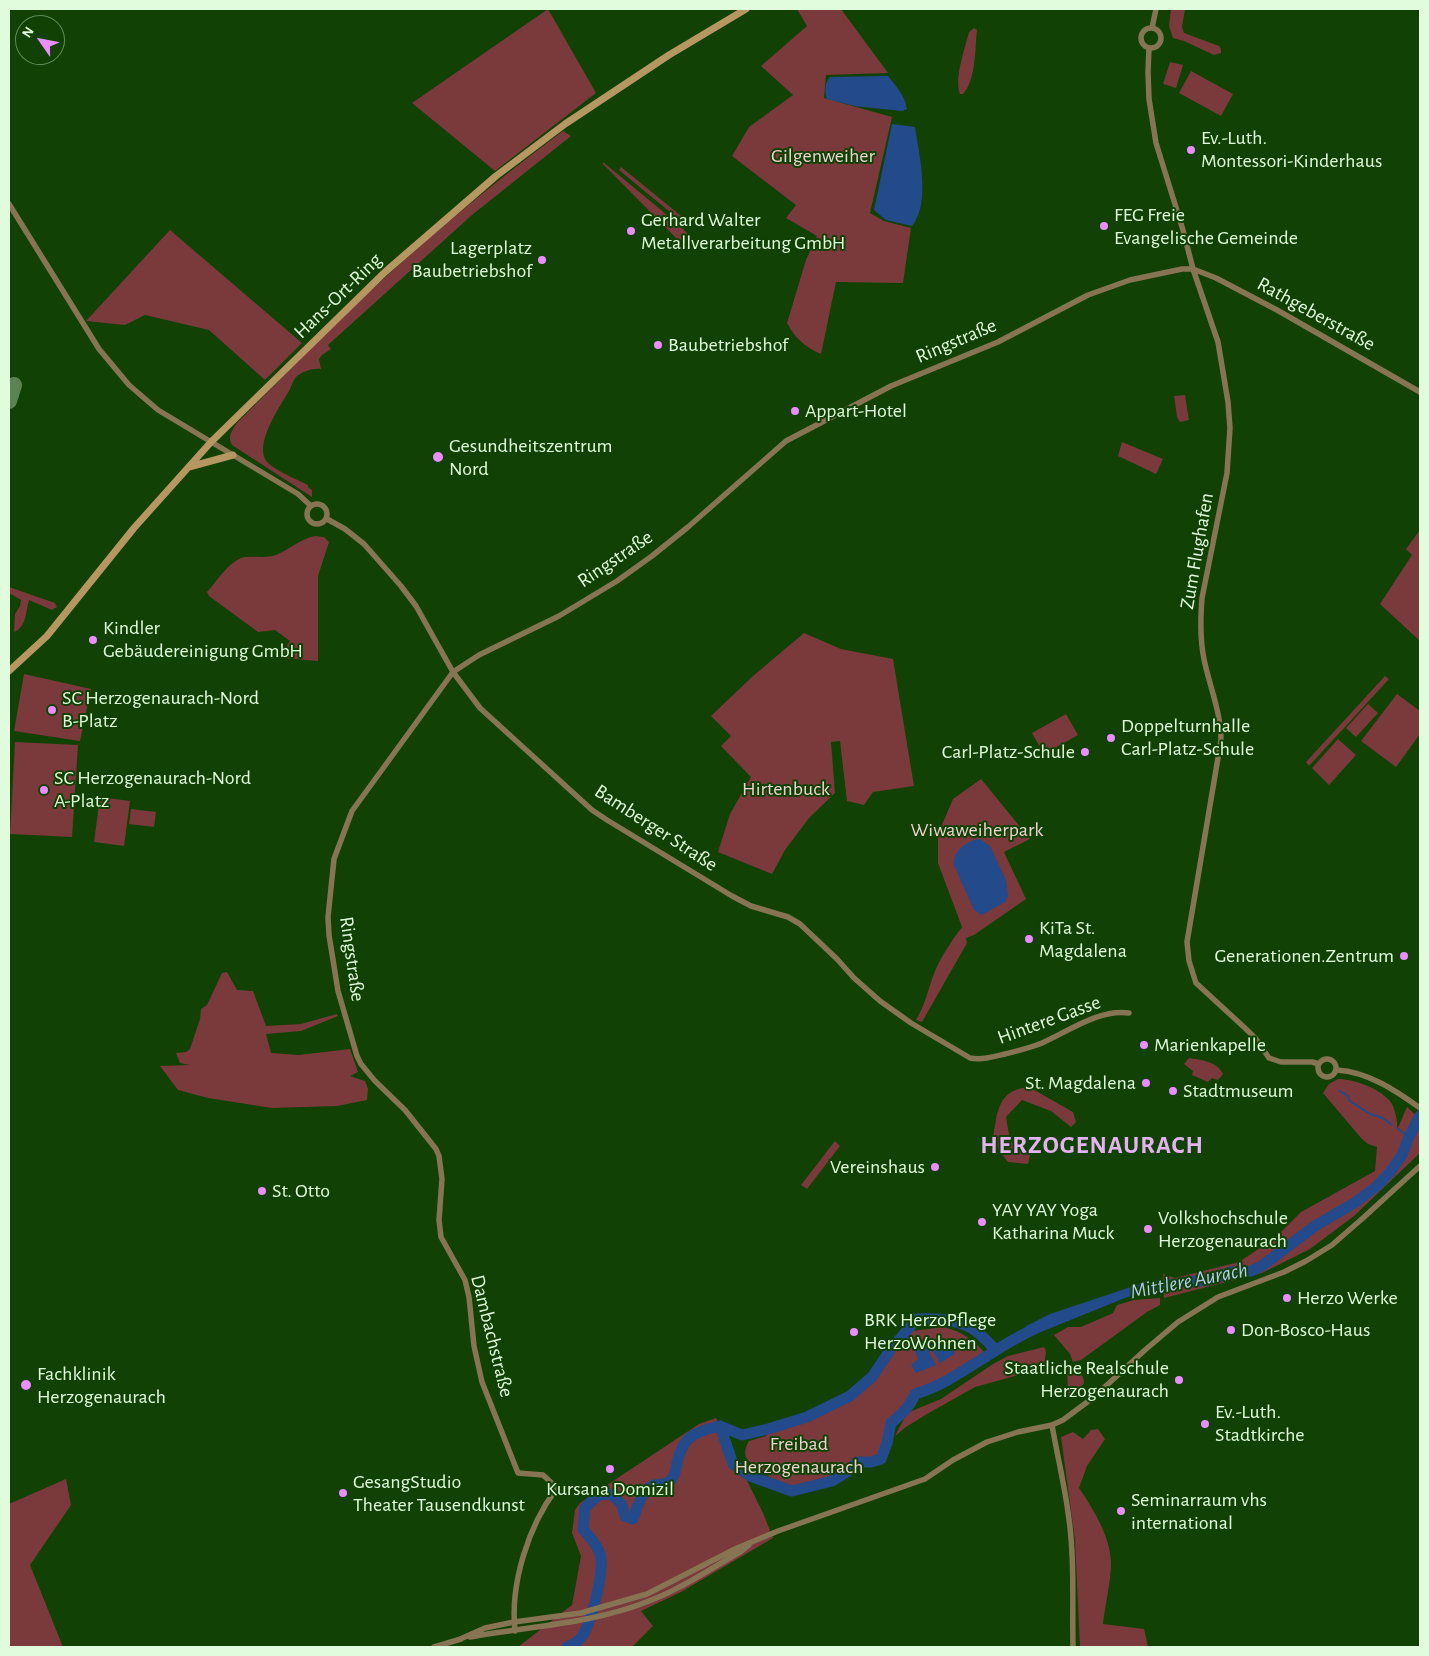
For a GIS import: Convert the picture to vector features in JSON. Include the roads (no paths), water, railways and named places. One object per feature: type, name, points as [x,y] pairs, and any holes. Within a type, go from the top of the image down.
[{"type":"main road","name":"Hans-Ort-Ring","points":[[9,671],[47,636],[129,533],[211,442],[386,272],[496,176],[602,99],[669,55],[746,9]]},
{"type":"main road","points":[[188,467],[233,455]]},
{"type":"street","points":[[1152,28],[1156,9]]},
{"type":"street","points":[[1152,28],[1158,31],[1161,39],[1156,47],[1149,48],[1142,43],[1141,36],[1144,31],[1152,28]]},
{"type":"street","name":"Zum Flughafen","points":[[1149,48],[1148,90],[1153,129],[1193,269],[1218,342],[1228,402],[1230,428],[1230,451],[1225,484],[1205,578],[1200,616],[1202,645],[1220,724],[1221,744],[1187,942],[1188,950],[1192,973],[1196,983],[1246,1028],[1265,1053],[1274,1061],[1312,1062],[1319,1064]]},
{"type":"street","name":"Bamberger Straße","points":[[9,204],[98,348],[129,385],[158,410],[298,494],[311,506]]},
{"type":"street","name":"Ringstraße","points":[[375,1081],[357,1056],[348,1030],[333,967],[328,917],[334,859],[352,811],[453,672],[479,655],[559,616],[617,581],[688,527],[786,441],[816,424],[890,386],[998,342],[1096,291],[1140,278],[1182,269],[1193,269]]},
{"type":"street","name":"Rathgeberstraße","points":[[1193,269],[1216,278],[1277,310],[1420,392]]},
{"type":"street","name":"Bamberger Straße","points":[[319,504],[325,507],[328,514],[327,520],[319,524],[314,523],[307,516],[308,510],[311,506],[319,504]]},
{"type":"street","name":"Bamberger Straße","points":[[327,520],[345,529],[364,544],[401,586],[416,606],[453,672],[480,708],[600,815],[732,896],[751,906],[788,917],[800,924],[854,978],[894,1012],[970,1058],[980,1060]]},
{"type":"street","name":"Hintere Gasse","points":[[980,1060],[1029,1048],[1078,1025],[1108,1014],[1129,1013]]},
{"type":"street","points":[[1324,1059],[1331,1059],[1336,1064],[1336,1070],[1332,1076],[1324,1077],[1320,1073],[1319,1064],[1324,1059]]},
{"type":"street","points":[[1336,1070],[1352,1072],[1372,1078],[1420,1108]]},
{"type":"street","name":"Dambachstraße","points":[[375,1081],[405,1110],[436,1149],[439,1156],[442,1179],[439,1220],[441,1237],[465,1280],[469,1297],[474,1346],[482,1382],[518,1473],[544,1475],[557,1488],[541,1514],[522,1562],[514,1597],[514,1622]]},
{"type":"street","points":[[458,1640],[485,1628],[514,1622],[563,1616],[617,1603],[661,1588],[757,1539],[794,1524],[925,1479],[969,1450],[986,1442],[1052,1425],[1063,1420],[1094,1398],[1165,1332],[1192,1313],[1218,1297],[1265,1280],[1299,1264],[1332,1245],[1420,1166]]},
{"type":"street","points":[[1052,1425],[1068,1512],[1073,1584],[1073,1647]]},
{"type":"street","points":[[434,1647],[489,1634],[561,1624],[611,1614],[651,1601],[740,1552],[757,1539]]},
{"type":"street","points":[[514,1622],[515,1631]]},
{"type":"water","name":"Gilgenweiher","points":[[888,76],[902,95],[907,109],[902,111],[854,106],[827,99],[826,97],[826,85],[830,77]]},
{"type":"water","name":"Gilgenweiher","points":[[892,124],[915,127],[921,164],[922,192],[918,216],[912,226],[886,220],[874,210]]},
{"type":"water","points":[[980,839],[990,846],[1006,880],[1008,896],[1005,902],[982,915],[974,910],[954,865],[956,855],[962,847]]},
{"type":"water","points":[[1202,1274],[1204,1284],[1138,1294],[1031,1336],[1026,1326],[1050,1314],[1140,1284]]},
{"type":"water","points":[[937,1339],[942,1347],[951,1345],[955,1354],[940,1363],[933,1351],[929,1352],[936,1365],[916,1373],[911,1365],[918,1359],[915,1351]]},
{"type":"waterway","points":[[1340,1091],[1348,1096],[1350,1101],[1370,1114],[1383,1118],[1392,1125]]},
{"type":"waterway","name":"Mittlere Aurach","points":[[1190,1282],[1209,1280],[1231,1272],[1251,1271],[1262,1266],[1315,1226],[1356,1202],[1377,1186],[1391,1171],[1402,1155],[1420,1116]]},
{"type":"waterway","points":[[1397,1128],[1409,1137]]},
{"type":"waterway","name":"Mittlere Aurach","points":[[720,1426],[742,1435],[807,1417],[850,1396],[872,1377],[891,1349],[917,1319],[940,1319],[962,1324],[976,1331],[996,1350]]},
{"type":"waterway","name":"Mittlere Aurach","points":[[567,1647],[577,1642],[584,1633],[599,1585],[601,1572],[599,1550],[583,1529],[585,1508],[598,1495],[612,1494],[622,1505],[625,1516],[633,1519],[645,1492],[654,1485],[668,1483],[672,1479],[686,1441],[697,1433],[720,1426],[733,1464],[750,1476],[792,1491],[832,1481],[850,1470],[857,1462],[871,1462],[881,1459],[891,1423],[908,1406],[915,1394],[961,1373],[1007,1343],[1042,1325]]},
{"type":"place","name":"Ev.-Luth. Montessori-Kinderhaus","points":[[1191,150]]},
{"type":"place","name":"FEG Freie Evangelische Gemeinde","points":[[1104,226]]},
{"type":"place","name":"Gerhard Walter Metallverarbeitung GmbH","points":[[631,231]]},
{"type":"place","name":"Lagerplatz Baubetriebshof","points":[[542,260]]},
{"type":"place","name":"Baubetriebshof","points":[[658,345]]},
{"type":"place","name":"Appart-Hotel","points":[[795,411]]},
{"type":"place","name":"Gesundheitszentrum Nord","points":[[438,457]]},
{"type":"place","name":"Kindler Gebäudereinigung GmbH","points":[[93,640]]},
{"type":"place","name":"SC Herzogenaurach-Nord B-Platz","points":[[52,710]]},
{"type":"place","name":"Doppelturnhalle Carl-Platz-Schule","points":[[1111,738]]},
{"type":"place","name":"Carl-Platz-Schule","points":[[1085,752]]},
{"type":"place","name":"SC Herzogenaurach-Nord A-Platz","points":[[44,790]]},
{"type":"place","name":"KiTa St. Magdalena","points":[[1029,939]]},
{"type":"place","name":"Generationen.Zentrum","points":[[1404,956]]},
{"type":"place","name":"Marienkapelle","points":[[1144,1045]]},
{"type":"place","name":"St. Magdalena","points":[[1146,1083]]},
{"type":"place","name":"Stadtmuseum","points":[[1173,1091]]},
{"type":"place","name":"Vereinshaus","points":[[935,1167]]},
{"type":"place","name":"St. Otto","points":[[262,1191]]},
{"type":"place","name":"YAY YAY Yoga Katharina Muck","points":[[982,1222]]},
{"type":"place","name":"Volkshochschule Herzogenaurach","points":[[1148,1229]]},
{"type":"place","name":"Herzo Werke","points":[[1287,1298]]},
{"type":"place","name":"Don-Bosco-Haus","points":[[1231,1330]]},
{"type":"place","name":"BRK HerzoPflege HerzoWohnen","points":[[854,1332]]},
{"type":"place","name":"Staatliche Realschule Herzogenaurach","points":[[1179,1380]]},
{"type":"place","name":"Fachklinik Herzogenaurach","points":[[26,1385]]},
{"type":"place","name":"Ev.-Luth. Stadtkirche","points":[[1205,1424]]},
{"type":"place","name":"Kursana Domizil","points":[[610,1469]]},
{"type":"place","name":"GesangStudio Theater Tausendkunst","points":[[343,1493]]},
{"type":"place","name":"Seminarraum vhs international","points":[[1121,1511]]},
{"type":"district","name":"HERZOGENAURACH","points":[[1092,1145]]},
{"type":"park label","name":"Hirtenbuck","points":[[786,789]]},
{"type":"park label","name":"Wiwaweiherpark","points":[[977,830]]},
{"type":"park label","name":"Freibad Herzogenaurach","points":[[799,1456]]}]
